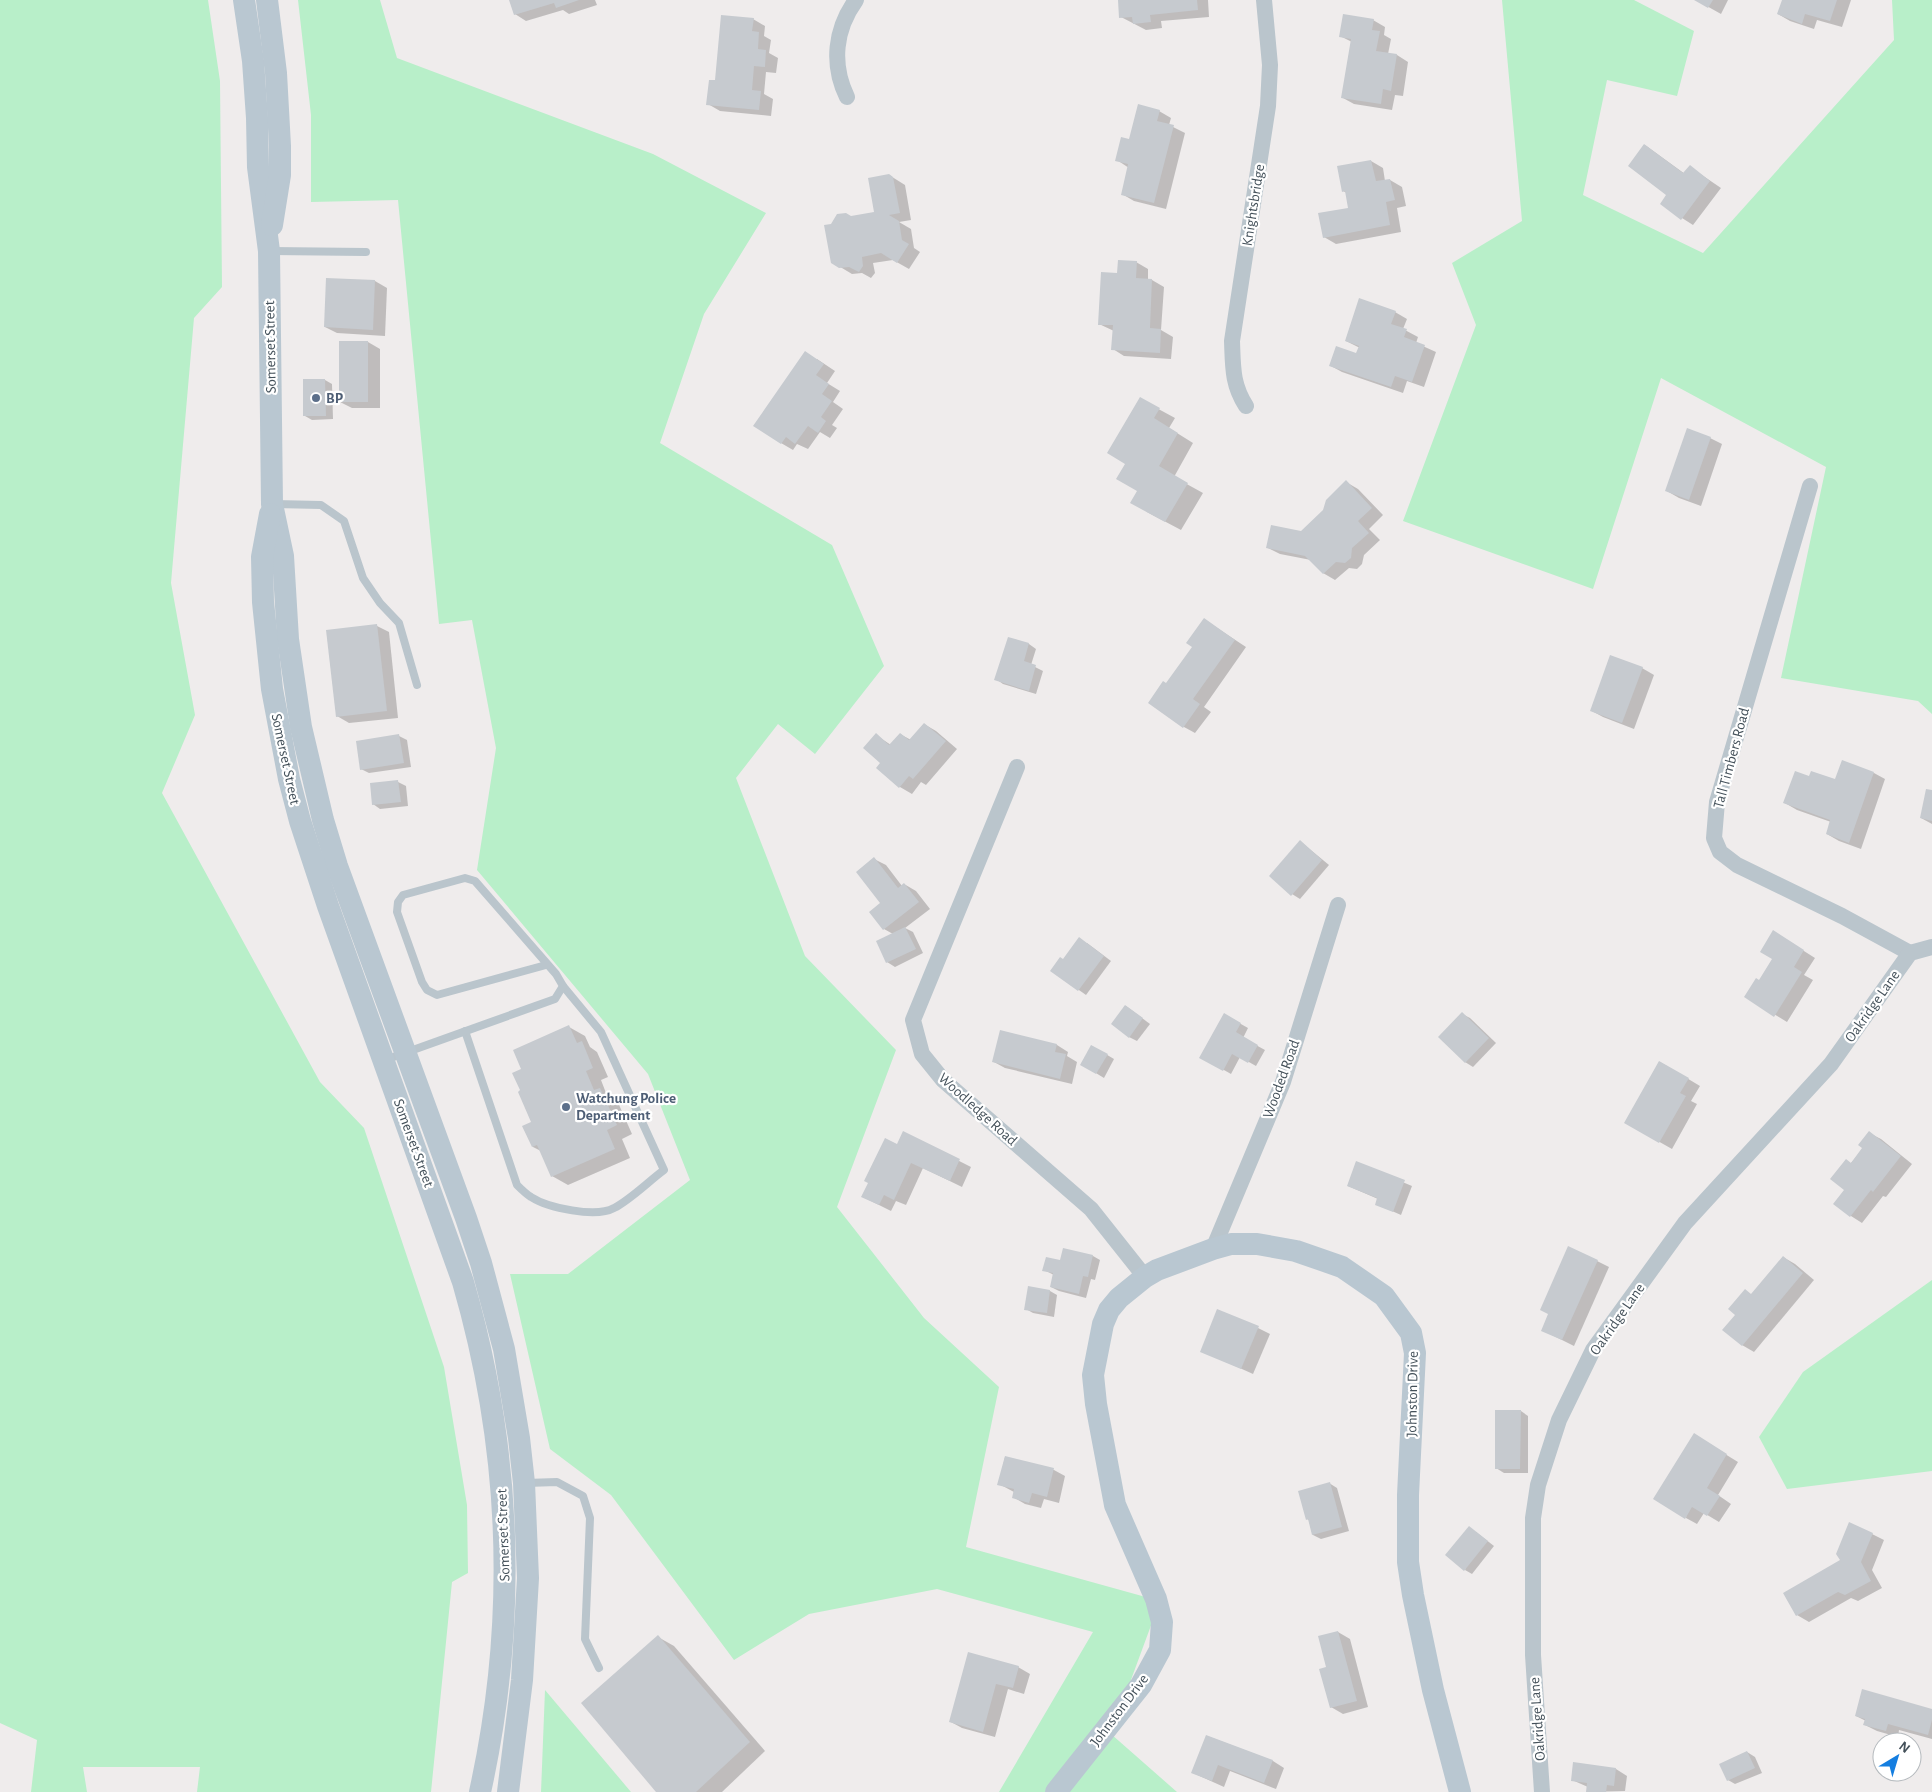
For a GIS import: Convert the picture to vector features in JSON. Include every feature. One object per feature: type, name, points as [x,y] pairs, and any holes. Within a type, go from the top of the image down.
[{"type":"main road","name":"Somerset Street","points":[[244,0],[254,61],[258,118],[258,167],[268,251],[272,504],[283,556],[288,638],[293,679],[311,776],[337,866],[466,1218],[488,1289],[506,1359],[518,1430],[506,1576],[502,1661],[491,1745],[480,1792]]},
{"type":"main road","name":"Somerset Street","points":[[267,0],[276,73],[280,146],[280,175],[268,251]]},
{"type":"main road","name":"Somerset Street","points":[[272,504],[262,557],[263,602],[271,680],[279,732],[300,821],[314,866],[447,1237],[475,1323],[493,1414],[513,1484],[528,1578],[522,1680],[508,1792]]},
{"type":"main road","name":"Johnston Drive","points":[[1056,1792],[1141,1685],[1160,1650],[1162,1622],[1156,1599],[1115,1505],[1096,1404],[1093,1375],[1103,1324],[1109,1310],[1119,1298],[1145,1277],[1157,1270],[1212,1249],[1231,1244],[1257,1244],[1296,1251],[1342,1267],[1384,1296],[1411,1333],[1415,1353],[1408,1495],[1408,1562],[1413,1596],[1433,1690],[1460,1792]]},
{"type":"street","points":[[847,96],[840,82],[837,65],[838,41],[851,7],[856,0]]},
{"type":"street","name":"Knightsbridge","points":[[1246,406],[1239,396],[1233,378],[1232,341],[1268,106],[1270,65],[1264,0]]},
{"type":"street","name":"Tall Timbers Road","points":[[1810,486],[1716,802],[1714,838],[1720,852],[1738,865],[1842,916],[1910,953]]},
{"type":"street","name":"Woodledge Road","points":[[1017,767],[913,1020],[922,1054],[944,1080],[1091,1209],[1145,1277]]},
{"type":"street","name":"Wooded Road","points":[[1212,1249],[1283,1082],[1338,905]]},
{"type":"street","points":[[1910,953],[1932,947]]},
{"type":"street","name":"Oakridge Lane","points":[[1542,1792],[1532,1655],[1533,1518],[1538,1485],[1559,1420],[1593,1350],[1685,1223],[1831,1064],[1910,953]]},
{"type":"lane","points":[[268,251],[366,252]]},
{"type":"lane","points":[[272,504],[321,505],[344,521],[363,578],[380,604],[399,623],[417,685]]},
{"type":"lane","points":[[465,1031],[517,1185],[530,1197],[543,1204],[567,1210],[589,1212],[613,1209],[664,1170],[600,1032],[563,986],[556,974],[546,965],[475,881],[465,878],[456,880],[403,895],[398,902],[396,912],[422,982],[427,990],[437,995],[546,965]]},
{"type":"lane","points":[[384,1060],[555,999],[563,986]]},
{"type":"lane","points":[[513,1484],[557,1482],[583,1496],[590,1518],[585,1639],[599,1668]]},
{"type":"green space","points":[[0,0],[208,0],[220,81],[222,287],[194,318],[171,583],[195,715],[162,793],[320,1082],[364,1128],[444,1367],[467,1505],[468,1573],[452,1582],[431,1792],[197,1792],[200,1767],[83,1767],[87,1792],[31,1792],[37,1740],[0,1723]]},
{"type":"green space","points":[[298,0],[380,0],[397,58],[653,154],[766,213],[704,314],[660,443],[832,545],[884,666],[815,754],[778,724],[736,778],[805,956],[896,1050],[837,1207],[924,1318],[999,1387],[966,1547],[1160,1601],[1111,1734],[1177,1792],[999,1792],[1093,1632],[937,1589],[809,1614],[734,1660],[611,1495],[550,1449],[510,1274],[568,1274],[690,1180],[648,1074],[477,870],[496,748],[472,620],[439,624],[398,200],[311,202],[311,115]]},
{"type":"green space","points":[[1502,0],[1634,0],[1694,31],[1677,96],[1607,80],[1583,195],[1703,253],[1894,40],[1892,0],[1932,0],[1932,714],[1918,701],[1781,678],[1826,467],[1661,378],[1593,589],[1403,521],[1476,325],[1452,263],[1522,221]]},
{"type":"green space","points":[[1932,1280],[1932,1471],[1787,1489],[1759,1437],[1803,1372]]},
{"type":"green space","points":[[545,1690],[631,1792],[541,1792]]},
{"type":"building","points":[[509,0],[579,0],[556,8],[554,3],[514,15]]},
{"type":"building","points":[[1118,0],[1197,0],[1198,10],[1150,15],[1151,22],[1133,24],[1132,17],[1119,18]]},
{"type":"building","points":[[1694,0],[1713,0],[1708,8]]},
{"type":"building","points":[[1782,0],[1837,0],[1830,21],[1805,14],[1802,24],[1777,14]]},
{"type":"building","points":[[1343,14],[1374,19],[1372,30],[1380,31],[1376,51],[1397,54],[1391,91],[1383,89],[1381,104],[1341,98],[1351,39],[1339,37]]},
{"type":"building","points":[[721,15],[754,18],[752,31],[759,32],[758,49],[766,50],[765,67],[754,66],[752,90],[761,91],[759,110],[706,105],[709,80],[715,80]]},
{"type":"building","points":[[1138,104],[1160,110],[1157,121],[1174,125],[1154,203],[1121,195],[1128,164],[1115,161],[1121,137],[1129,139]]},
{"type":"building","points":[[1644,144],[1683,173],[1690,165],[1710,181],[1681,220],[1660,204],[1666,195],[1628,166]]},
{"type":"building","points":[[1371,160],[1376,181],[1390,179],[1395,200],[1386,202],[1390,225],[1323,238],[1318,213],[1348,208],[1345,191],[1342,192],[1337,166]]},
{"type":"building","points":[[889,174],[893,177],[900,213],[889,215],[899,221],[902,240],[909,244],[897,263],[881,253],[862,257],[863,266],[859,272],[849,267],[839,268],[831,263],[824,225],[831,224],[837,214],[846,213],[851,216],[874,212],[868,178]]},
{"type":"building","points":[[1118,260],[1137,261],[1136,278],[1152,279],[1150,328],[1161,329],[1160,353],[1111,350],[1113,325],[1098,325],[1101,272],[1117,273]]},
{"type":"building","points":[[326,278],[375,280],[373,330],[324,327]]},
{"type":"building","points":[[1359,298],[1396,311],[1391,324],[1407,329],[1404,337],[1425,345],[1412,382],[1395,376],[1391,387],[1329,366],[1336,346],[1356,353],[1359,346],[1345,341]]},
{"type":"building","points":[[339,341],[368,341],[368,402],[339,402]]},
{"type":"building","points":[[805,351],[824,364],[816,375],[829,384],[822,394],[832,401],[821,417],[826,421],[818,433],[808,426],[795,444],[786,437],[781,444],[753,426]]},
{"type":"building","points":[[303,379],[325,379],[326,416],[303,416]]},
{"type":"building","points":[[1140,397],[1160,408],[1154,418],[1178,433],[1159,466],[1188,483],[1165,522],[1130,503],[1137,491],[1116,479],[1125,464],[1107,453]]},
{"type":"building","points":[[1687,428],[1711,437],[1689,500],[1665,491]]},
{"type":"building","points":[[1346,480],[1372,508],[1358,521],[1369,533],[1352,548],[1351,558],[1345,563],[1336,562],[1323,574],[1305,556],[1266,548],[1271,525],[1301,531],[1323,510],[1326,500]]},
{"type":"building","points":[[1204,618],[1235,640],[1193,699],[1200,704],[1183,728],[1148,703],[1163,681],[1166,683],[1192,647],[1186,643]]},
{"type":"building","points":[[377,624],[387,711],[336,717],[326,630]]},
{"type":"building","points":[[1008,637],[1029,643],[1024,661],[1036,665],[1029,691],[994,680]]},
{"type":"building","points":[[1610,655],[1643,667],[1622,723],[1590,711]]},
{"type":"building","points":[[924,723],[946,741],[913,779],[909,776],[899,788],[876,768],[880,763],[863,748],[876,733],[889,745],[900,733],[909,740]]},
{"type":"building","points":[[399,734],[404,763],[360,770],[356,741]]},
{"type":"building","points":[[1842,760],[1874,772],[1849,843],[1826,834],[1830,820],[1783,803],[1795,771],[1809,776],[1811,771],[1835,779]]},
{"type":"building","points":[[398,780],[401,802],[372,805],[370,783]]},
{"type":"building","points":[[1926,789],[1932,790],[1932,821],[1920,818]]},
{"type":"building","points":[[1300,840],[1322,860],[1291,896],[1269,876]]},
{"type":"building","points":[[874,857],[898,888],[904,883],[919,902],[883,930],[869,912],[880,903],[856,872]]},
{"type":"building","points":[[905,927],[916,949],[886,963],[876,941]]},
{"type":"building","points":[[1773,930],[1804,950],[1794,967],[1802,972],[1774,1017],[1744,997],[1756,978],[1759,980],[1772,959],[1760,952]]},
{"type":"building","points":[[1079,937],[1104,956],[1078,991],[1050,971],[1060,957],[1063,959]]},
{"type":"building","points":[[1125,1005],[1143,1018],[1129,1038],[1111,1024]]},
{"type":"building","points":[[1462,1012],[1489,1038],[1465,1063],[1438,1037]]},
{"type":"building","points":[[1224,1013],[1241,1023],[1236,1032],[1258,1045],[1248,1063],[1232,1054],[1223,1071],[1199,1058]]},
{"type":"building","name":"Watchung Police Department","points":[[569,1025],[577,1043],[582,1041],[593,1068],[586,1071],[594,1090],[600,1088],[617,1125],[607,1130],[615,1149],[551,1177],[537,1145],[532,1147],[522,1126],[531,1122],[512,1073],[521,1069],[513,1050]]},
{"type":"building","points":[[1000,1030],[1057,1044],[1055,1052],[1066,1054],[1060,1079],[992,1062]]},
{"type":"building","points":[[1091,1045],[1108,1054],[1096,1074],[1080,1065]]},
{"type":"building","points":[[1659,1061],[1689,1078],[1680,1093],[1686,1096],[1659,1143],[1624,1123]]},
{"type":"building","points":[[903,1131],[960,1159],[950,1181],[911,1163],[894,1200],[884,1195],[879,1205],[861,1197],[868,1183],[864,1181],[885,1138],[897,1144]]},
{"type":"building","points":[[1869,1131],[1901,1156],[1873,1192],[1871,1190],[1850,1217],[1833,1204],[1844,1190],[1830,1179],[1846,1159],[1851,1163],[1862,1148],[1858,1145]]},
{"type":"building","points":[[1356,1161],[1405,1180],[1393,1212],[1375,1205],[1377,1198],[1347,1186]]},
{"type":"building","points":[[1568,1246],[1598,1260],[1562,1340],[1541,1331],[1548,1314],[1540,1310]]},
{"type":"building","points":[[1063,1248],[1093,1255],[1088,1277],[1083,1276],[1079,1294],[1050,1287],[1053,1273],[1042,1271],[1046,1257],[1060,1260]]},
{"type":"building","points":[[1783,1256],[1803,1273],[1742,1346],[1722,1330],[1735,1315],[1728,1309],[1745,1289],[1751,1294]]},
{"type":"building","points":[[1028,1286],[1050,1290],[1047,1313],[1024,1310]]},
{"type":"building","points":[[1217,1309],[1259,1326],[1241,1369],[1200,1352]]},
{"type":"building","points":[[1495,1410],[1521,1410],[1520,1469],[1495,1469]]},
{"type":"building","points":[[1694,1433],[1727,1454],[1707,1488],[1720,1496],[1707,1516],[1692,1507],[1685,1519],[1653,1499]]},
{"type":"building","points":[[1005,1456],[1054,1468],[1047,1497],[1032,1493],[1029,1503],[1012,1498],[1014,1489],[997,1485]]},
{"type":"building","points":[[1330,1482],[1342,1527],[1312,1535],[1298,1491]]},
{"type":"building","points":[[1849,1522],[1873,1533],[1861,1562],[1871,1581],[1845,1595],[1838,1592],[1796,1616],[1783,1593],[1840,1560],[1836,1554]]},
{"type":"building","points":[[1469,1526],[1488,1541],[1464,1571],[1445,1555]]},
{"type":"building","points":[[1338,1631],[1357,1701],[1330,1708],[1319,1669],[1326,1667],[1318,1636]]},
{"type":"building","points":[[658,1635],[750,1742],[696,1792],[656,1792],[581,1703]]},
{"type":"building","points":[[968,1652],[1019,1666],[1013,1688],[996,1684],[983,1732],[949,1722]]},
{"type":"building","points":[[1862,1689],[1932,1709],[1932,1720],[1928,1735],[1888,1724],[1886,1731],[1863,1725],[1865,1719],[1855,1716]]},
{"type":"building","points":[[1206,1735],[1273,1760],[1264,1783],[1218,1765],[1212,1781],[1191,1773]]},
{"type":"building","points":[[1747,1751],[1755,1768],[1727,1781],[1719,1764]]},
{"type":"building","points":[[1573,1762],[1616,1768],[1614,1786],[1607,1785],[1606,1792],[1586,1792],[1587,1783],[1571,1781]]},
{"type":"place","name":"BP","points":[[316,398]]},
{"type":"place","name":"Watchung Police Department","points":[[566,1107]]}]
